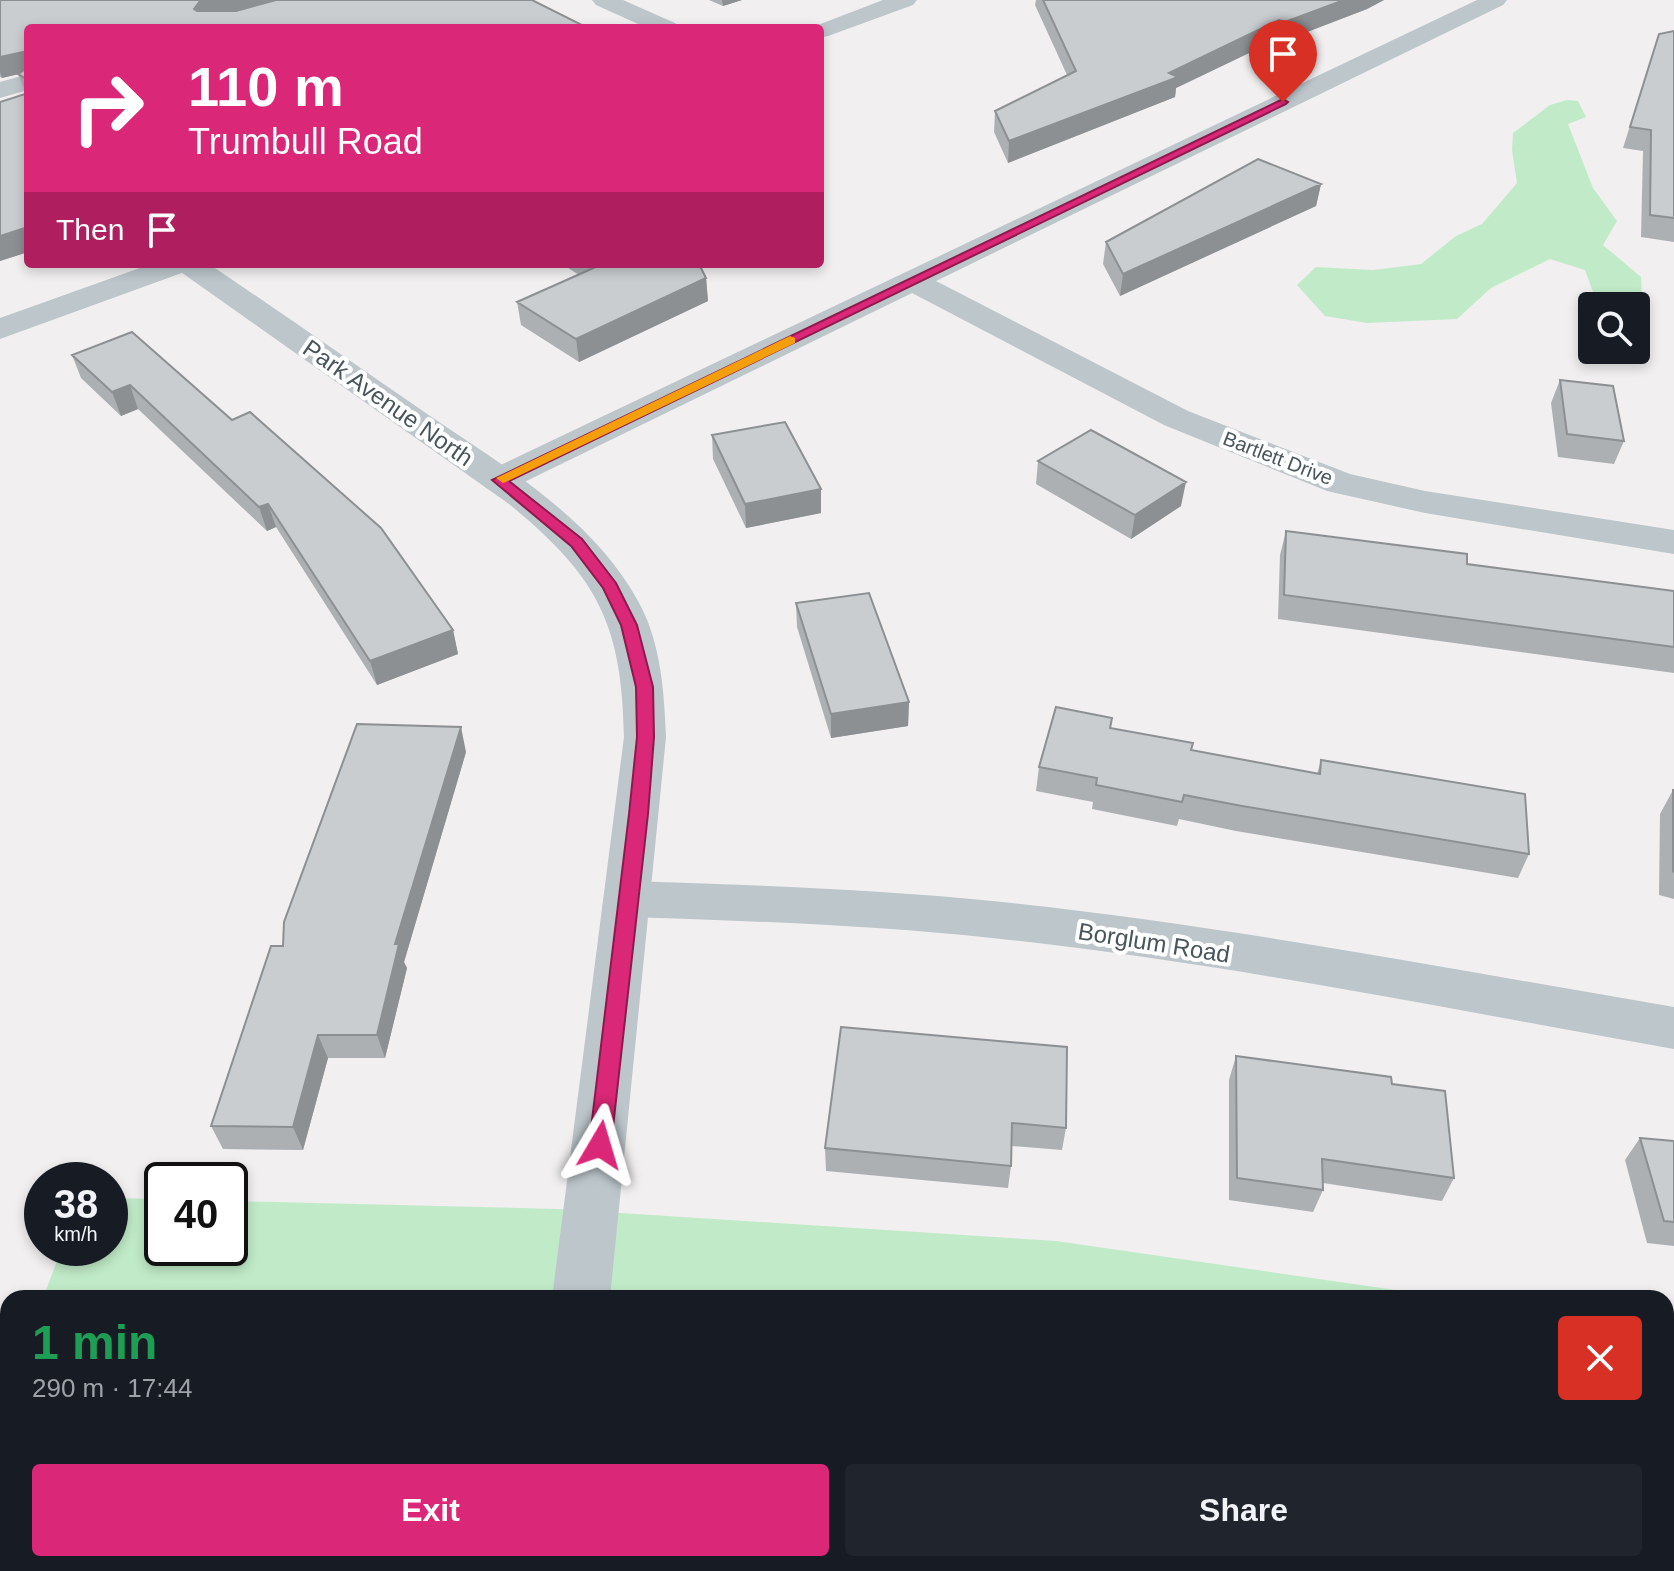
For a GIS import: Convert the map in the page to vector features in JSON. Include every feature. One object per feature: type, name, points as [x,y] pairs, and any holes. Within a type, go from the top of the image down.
[{"type":"street","points":[[604,0],[658,24]]},
{"type":"street","points":[[824,30],[905,0]]},
{"type":"street","points":[[499,480],[1495,0]]},
{"type":"street","points":[[0,90],[24,83]]},
{"type":"street","points":[[0,329],[168,268]]},
{"type":"street","name":"Park Avenue North","points":[[195,268],[499,480],[577,542],[610,586],[629,625],[644,687],[645,737],[629,899],[582,1290]]},
{"type":"street","name":"Bartlett Drive","points":[[913,281],[1176,418],[1340,483],[1425,502],[1674,542]]},
{"type":"street","name":"Borglum Road","points":[[629,899],[808,905],[1043,926],[1347,972],[1674,1028]]},
{"type":"green space","points":[[1567,100],[1578,101],[1586,117],[1568,124],[1593,188],[1617,221],[1603,245],[1641,277],[1642,292],[1593,292],[1585,270],[1550,259],[1491,288],[1457,319],[1367,323],[1325,316],[1297,285],[1316,267],[1373,270],[1421,264],[1456,236],[1482,224],[1517,183],[1513,133],[1550,105]]},
{"type":"green space","points":[[128,1198],[144,1199],[144,1266],[248,1266],[248,1201],[559,1209],[1056,1241],[1396,1290],[46,1290],[55,1266],[128,1266]]},
{"type":"building","points":[[0,0],[202,0],[194,9],[197,11],[236,11],[276,0],[532,0],[580,24],[24,24],[24,70],[23,52],[0,57]]},
{"type":"building","points":[[1043,0],[1344,0],[1285,22],[1279,20],[1169,73],[1178,77],[1009,141],[995,111],[1076,71]]},
{"type":"building","points":[[1674,31],[1674,218],[1650,215],[1651,130],[1630,127],[1659,34]]},
{"type":"building","points":[[24,94],[24,228],[0,236],[0,102]]},
{"type":"building","points":[[1258,159],[1321,184],[1123,274],[1106,242]]},
{"type":"building","points":[[594,268],[701,268],[706,278],[576,339],[517,302]]},
{"type":"building","points":[[132,332],[232,420],[250,412],[381,528],[453,630],[370,661],[268,504],[259,507],[130,385],[112,392],[72,355]]},
{"type":"building","points":[[1560,380],[1613,386],[1624,441],[1567,434]]},
{"type":"building","points":[[785,422],[821,489],[745,504],[712,435]]},
{"type":"building","points":[[1091,430],[1186,482],[1135,515],[1038,461]]},
{"type":"building","points":[[1286,531],[1467,554],[1467,564],[1674,591],[1674,647],[1284,595]]},
{"type":"building","points":[[869,593],[909,702],[831,714],[796,603]]},
{"type":"building","points":[[1056,707],[1112,718],[1110,728],[1193,743],[1191,750],[1320,774],[1321,760],[1525,794],[1529,854],[1184,795],[1182,802],[1096,785],[1097,778],[1039,767]]},
{"type":"building","points":[[357,724],[461,727],[395,944],[399,944],[377,1035],[318,1035],[293,1127],[211,1126],[271,946],[283,946],[284,922]]},
{"type":"building","points":[[1674,790],[1674,872],[1673,871]]},
{"type":"building","points":[[841,1027],[1067,1047],[1066,1128],[1012,1123],[1011,1166],[825,1148]]},
{"type":"building","points":[[1236,1056],[1391,1077],[1392,1084],[1445,1091],[1454,1178],[1322,1159],[1323,1190],[1237,1178]]},
{"type":"building","points":[[1640,1138],[1674,1141],[1674,1222],[1664,1221]]},
{"type":"slow traffic","points":[[503,478],[790,340]]},
{"type":"route","points":[[600,1145],[639,814],[645,737],[644,687],[629,625],[610,586],[577,542],[499,480],[1283,102]]}]
